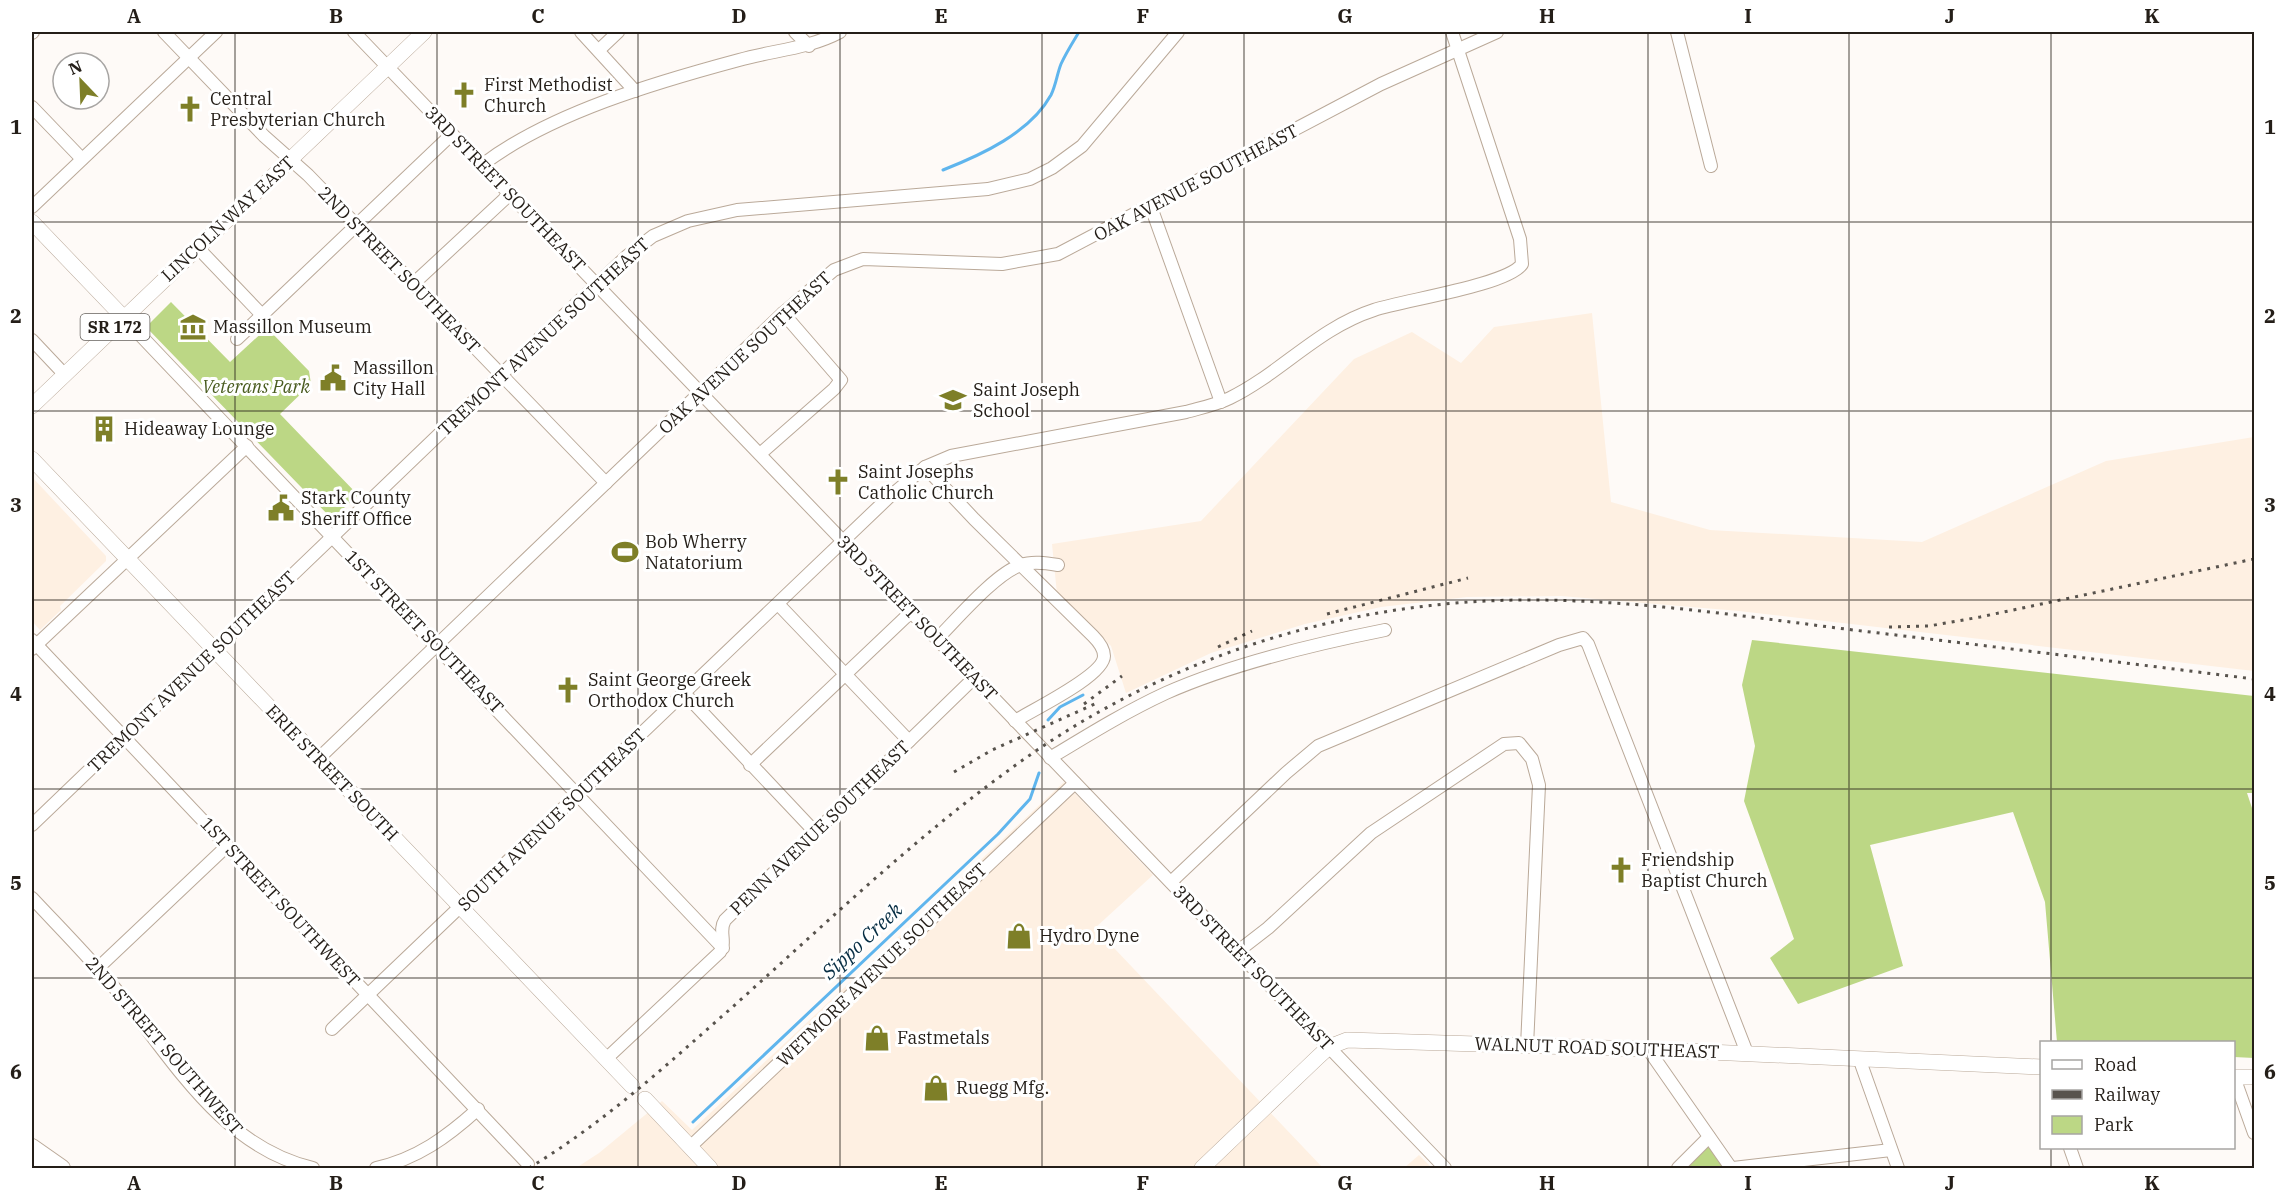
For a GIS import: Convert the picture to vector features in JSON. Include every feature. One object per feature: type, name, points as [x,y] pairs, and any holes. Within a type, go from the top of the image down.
[{"type":"highway","points":[[32,1146],[62,1168]]},
{"type":"highway","points":[[32,1163],[39,1168]]},
{"type":"main road","name":"LINCOLN WAY EAST","points":[[32,406],[424,32]]},
{"type":"main road","points":[[32,222],[124,318]]},
{"type":"main road","name":"ERIE STREET SOUTH","points":[[32,459],[632,1086]]},
{"type":"main road","name":"WALNUT ROAD SOUTHEAST","points":[[1202,1168],[1329,1047],[1338,1042],[1358,1039],[1747,1053],[2040,1068]]},
{"type":"main road","points":[[2235,1077],[2254,1077]]},
{"type":"main road","points":[[645,1099],[710,1168]]},
{"type":"street","name":"2ND STREET SOUTHEAST","points":[[164,32],[264,136],[357,225],[606,483]]},
{"type":"street","points":[[32,207],[216,32]]},
{"type":"street","name":"3RD STREET SOUTHEAST","points":[[354,32],[1445,1168]]},
{"type":"street","points":[[582,32],[635,91]]},
{"type":"street","points":[[599,50],[618,32]]},
{"type":"street","points":[[795,32],[809,46]]},
{"type":"street","points":[[483,165],[518,142],[635,91],[741,59],[809,46],[840,32]]},
{"type":"street","name":"TREMONT AVENUE SOUTHEAST","points":[[32,825],[501,375],[597,284],[653,236],[688,221],[716,214],[988,189],[1030,179],[1052,168],[1082,146],[1178,32]]},
{"type":"street","points":[[1452,32],[1458,48]]},
{"type":"street","name":"OAK AVENUE SOUTHEAST","points":[[318,759],[783,313],[818,282],[848,263],[878,258],[983,264],[1040,259],[1073,248],[1381,84],[1497,32]]},
{"type":"street","points":[[1677,32],[1711,166]]},
{"type":"street","name":"SOUTH AVENUE SOUTHEAST","points":[[332,1029],[888,498],[925,467],[951,456],[1186,412],[1221,402],[1242,391],[1309,343],[1348,319],[1411,299],[1494,280],[1513,273],[1522,264],[1520,239],[1458,48]]},
{"type":"street","points":[[32,107],[82,159]]},
{"type":"street","points":[[237,339],[452,134]]},
{"type":"street","points":[[413,284],[510,194]]},
{"type":"street","points":[[1151,207],[1221,402]]},
{"type":"street","points":[[198,248],[262,315]]},
{"type":"street","points":[[760,454],[834,389],[841,380],[783,313]]},
{"type":"street","name":"1ST STREET SOUTHEAST","points":[[124,318],[723,948]]},
{"type":"street","points":[[32,340],[65,375]]},
{"type":"street","points":[[33,645],[247,446]]},
{"type":"street","points":[[925,467],[1093,636],[1104,654],[1101,665],[1092,675],[1015,721]]},
{"type":"street","points":[[937,639],[1003,574],[1020,565],[1032,563],[1058,565]]},
{"type":"street","points":[[778,604],[909,741]]},
{"type":"street","points":[[750,765],[911,612]]},
{"type":"street","points":[[1050,758],[1134,708],[1168,692],[1297,650],[1385,630]]},
{"type":"street","points":[[1171,882],[1286,772],[1318,746],[1558,645],[1583,638],[1588,644],[1747,1053]]},
{"type":"street","name":"1ST STREET SOUTHWEST","points":[[33,645],[124,737],[528,1164]]},
{"type":"street","name":"PENN AVENUE SOUTHEAST","points":[[723,948],[721,931],[725,920],[975,678]]},
{"type":"street","points":[[684,693],[815,832]]},
{"type":"street","points":[[1238,952],[1371,833],[1504,744],[1514,741],[1521,744],[1536,770],[1538,810],[1527,1046]]},
{"type":"street","name":"WETMORE AVENUE SOUTHEAST","points":[[690,1147],[1075,783]]},
{"type":"street","points":[[98,968],[227,846]]},
{"type":"street","name":"2ND STREET SOUTHWEST","points":[[32,898],[98,968],[232,1129],[270,1154],[313,1168]]},
{"type":"street","points":[[606,1059],[723,948]]},
{"type":"street","points":[[1648,1049],[1732,1168],[1891,1150]]},
{"type":"street","points":[[1858,1058],[1898,1168]]},
{"type":"street","points":[[2235,1080],[2254,1133]]},
{"type":"street","points":[[376,1168],[403,1161],[430,1147],[478,1110]]},
{"type":"street","points":[[1678,1168],[1709,1137]]},
{"type":"street","points":[[2070,1149],[2077,1168]]},
{"type":"shaded area","points":[[1592,313],[1611,502],[1710,530],[1922,542],[2106,461],[2254,437],[2254,671],[1739,611],[1561,596],[1467,597],[1381,607],[1305,624],[1211,653],[1126,693],[1111,646],[1057,594],[1052,544],[1201,521],[1354,359],[1412,332],[1461,363],[1494,327]]},
{"type":"shaded area","points":[[32,477],[106,556],[106,561],[60,606],[61,610],[40,630],[32,621]]},
{"type":"shaded area","points":[[1064,782],[1153,875],[1095,928],[1323,1168],[576,1168],[599,1153],[662,1101],[692,1130]]},
{"type":"shaded area","points":[[1419,1155],[1432,1168],[1404,1168]]},
{"type":"green space","name":"Veterans Park","points":[[171,302],[230,362],[267,328],[309,371],[311,384],[280,414],[358,495],[332,519],[146,327]]},
{"type":"green space","points":[[1752,640],[2254,696],[2254,793],[2247,793],[2254,814],[2254,1058],[2235,1057],[2235,1041],[2057,1041],[2045,902],[2013,812],[1870,845],[1903,966],[1798,1004],[1770,958],[1794,939],[1744,801],[1755,746],[1742,685]]},
{"type":"green space","points":[[1708,1143],[1726,1168],[1682,1168]]},
{"type":"waterway","name":"Sippo Creek","points":[[943,170],[988,150],[1031,121],[1051,95],[1061,64],[1079,32]]},
{"type":"waterway","name":"Sippo Creek","points":[[1048,720],[1060,707],[1083,695]]},
{"type":"waterway","name":"Sippo Creek","points":[[693,1122],[998,834],[1030,799],[1039,773]]},
{"type":"railway","points":[[1889,627],[1929,626],[1980,617],[2254,559]]},
{"type":"railway","points":[[1327,614],[1468,578]]},
{"type":"railway","points":[[529,1168],[597,1122],[640,1087],[929,832],[1009,770],[1068,730],[1130,695],[1194,666],[1260,642],[1328,623],[1398,610],[1468,602],[1577,601],[1730,614],[2254,679]]},
{"type":"railway","points":[[1218,647],[1252,631]]},
{"type":"railway","points":[[1084,704],[1122,676]]},
{"type":"railway","points":[[954,772],[992,750],[1097,703]]},
{"type":"place","name":"First Methodist Church","points":[[464,95]]},
{"type":"place","name":"Central Presbyterian Church","points":[[190,109]]},
{"type":"place","name":"Massillon Museum","points":[[193,327]]},
{"type":"place","name":"Massillon City Hall","points":[[333,378]]},
{"type":"place","name":"Saint Joseph School","points":[[953,400]]},
{"type":"place","name":"Hideaway Lounge","points":[[104,429]]},
{"type":"place","name":"Saint Josephs Catholic Church","points":[[838,482]]},
{"type":"place","name":"Stark County Sheriff Office","points":[[281,508]]},
{"type":"place","name":"Bob Wherry Natatorium","points":[[625,552]]},
{"type":"place","name":"Saint George Greek Orthodox Church","points":[[568,690]]},
{"type":"place","name":"Friendship Baptist Church","points":[[1621,870]]},
{"type":"place","name":"Hydro Dyne","points":[[1019,936]]},
{"type":"place","name":"Fastmetals","points":[[877,1038]]},
{"type":"place","name":"Ruegg Mfg.","points":[[936,1088]]}]
